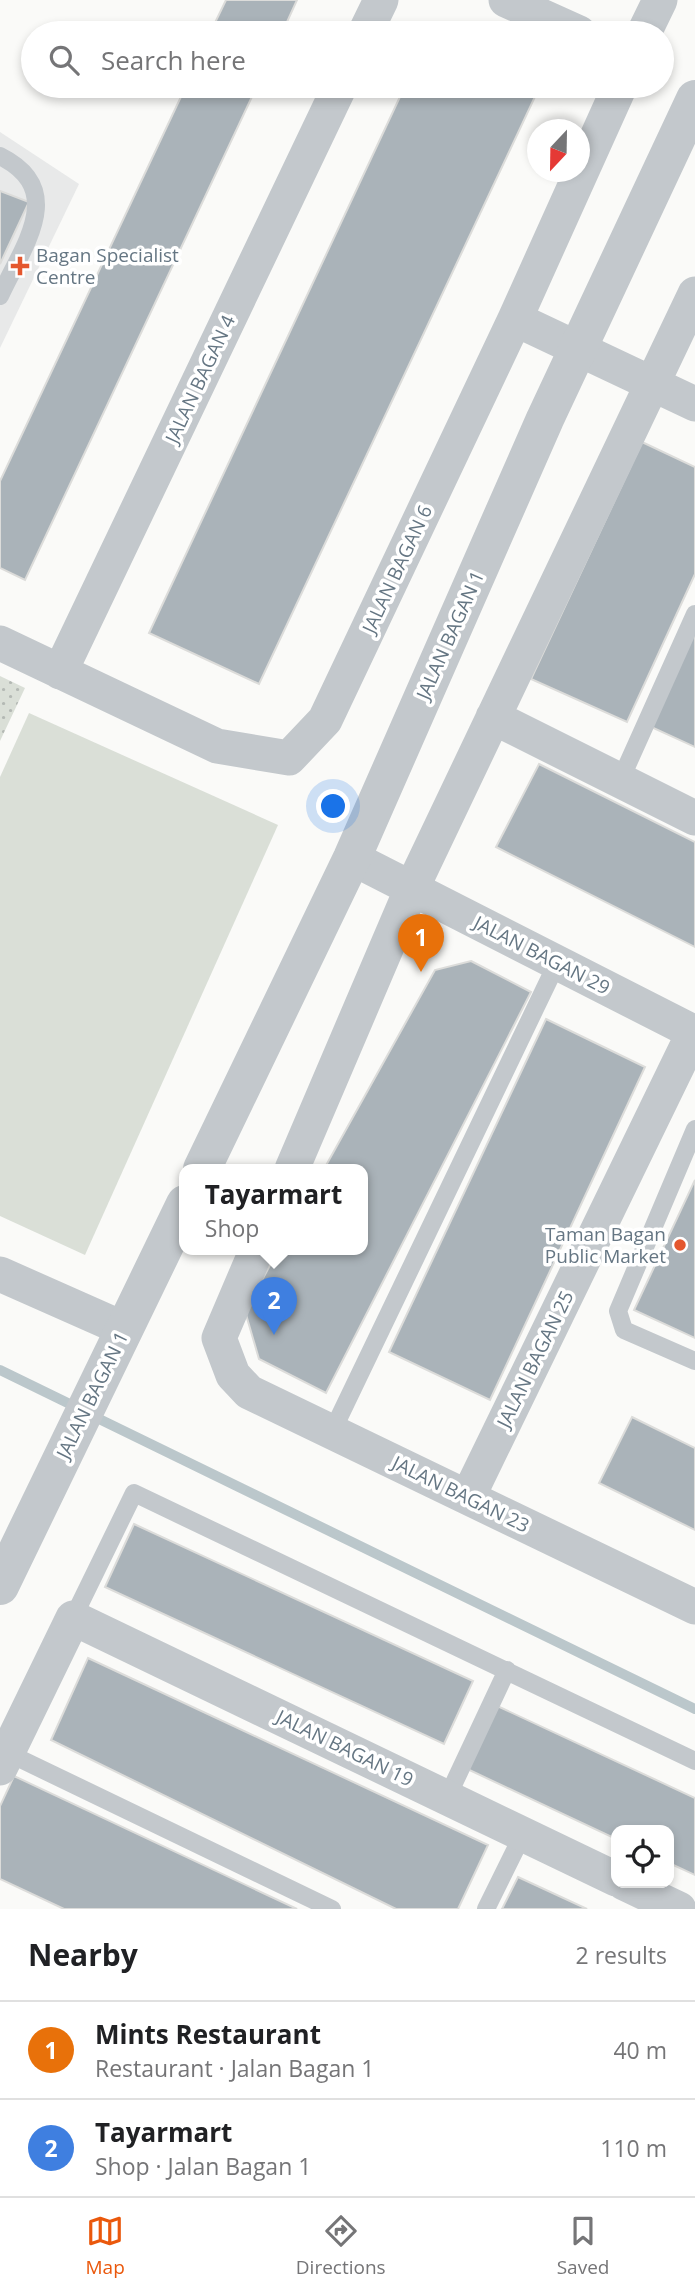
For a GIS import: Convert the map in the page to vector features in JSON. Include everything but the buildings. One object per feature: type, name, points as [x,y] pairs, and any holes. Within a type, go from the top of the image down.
[{"type":"street","points":[[371,21],[381,0]]},
{"type":"street","points":[[506,0],[552,21]]},
{"type":"street","points":[[650,21],[660,0]]},
{"type":"street","name":"JALAN BAGAN 4","points":[[60,672],[334,98]]},
{"type":"street","name":"JALAN BAGAN 6","points":[[0,643],[217,746],[289,758],[326,720],[515,319],[615,98]]},
{"type":"street","name":"JALAN BAGAN 1","points":[[204,1164],[352,858],[578,349],[695,99]]},
{"type":"street","points":[[294,1164],[412,888],[695,294]]},
{"type":"street","points":[[515,319],[695,404]]},
{"type":"street","points":[[493,717],[695,818]]},
{"type":"street","name":"JALAN BAGAN 29","points":[[352,858],[694,1033]]},
{"type":"street","name":"JALAN BAGAN 25","points":[[468,1497],[694,1033]]},
{"type":"street","name":"JALAN BAGAN 1","points":[[0,1586],[179,1216]]},
{"type":"street","name":"JALAN BAGAN 23","points":[[254,1255],[219,1338],[233,1375],[249,1392],[695,1607]]},
{"type":"street","points":[[0,1274],[117,1343]]},
{"type":"street","points":[[4,1760],[74,1618]]},
{"type":"street","name":"JALAN BAGAN 19","points":[[74,1618],[611,1877]]},
{"type":"street","points":[[635,1888],[679,1909]]},
{"type":"lane","points":[[0,156],[19,166],[34,186],[38,214],[0,296]]},
{"type":"lane","points":[[620,781],[695,614]]},
{"type":"lane","points":[[332,1432],[557,963]]},
{"type":"lane","points":[[695,1129],[618,1311],[624,1329],[695,1361]]},
{"type":"lane","points":[[74,1618],[134,1493],[695,1761]]},
{"type":"lane","points":[[447,1798],[507,1671]]},
{"type":"lane","points":[[4,1760],[332,1909]]},
{"type":"lane","points":[[486,1909],[523,1834]]},
{"type":"shaded area","name":"Bagan Specialist Centre","points":[[0,132],[79,184],[0,348]]},
{"type":"shaded area","points":[[0,676],[25,688],[0,741]]},
{"type":"shaded area","points":[[29,713],[278,825],[85,1255],[0,1216],[0,777]]},
{"type":"waterway","points":[[0,1370],[78,1408]]},
{"type":"waterway","points":[[91,1415],[695,1709]]},
{"type":"place","name":"Bagan Specialist Centre","points":[[20,266]]},
{"type":"place","name":"Mints Restaurant","points":[[421,972]]},
{"type":"place","name":"Taman Bagan Public Market","points":[[680,1245]]},
{"type":"place","name":"Tayarmart","points":[[274,1335]]}]
